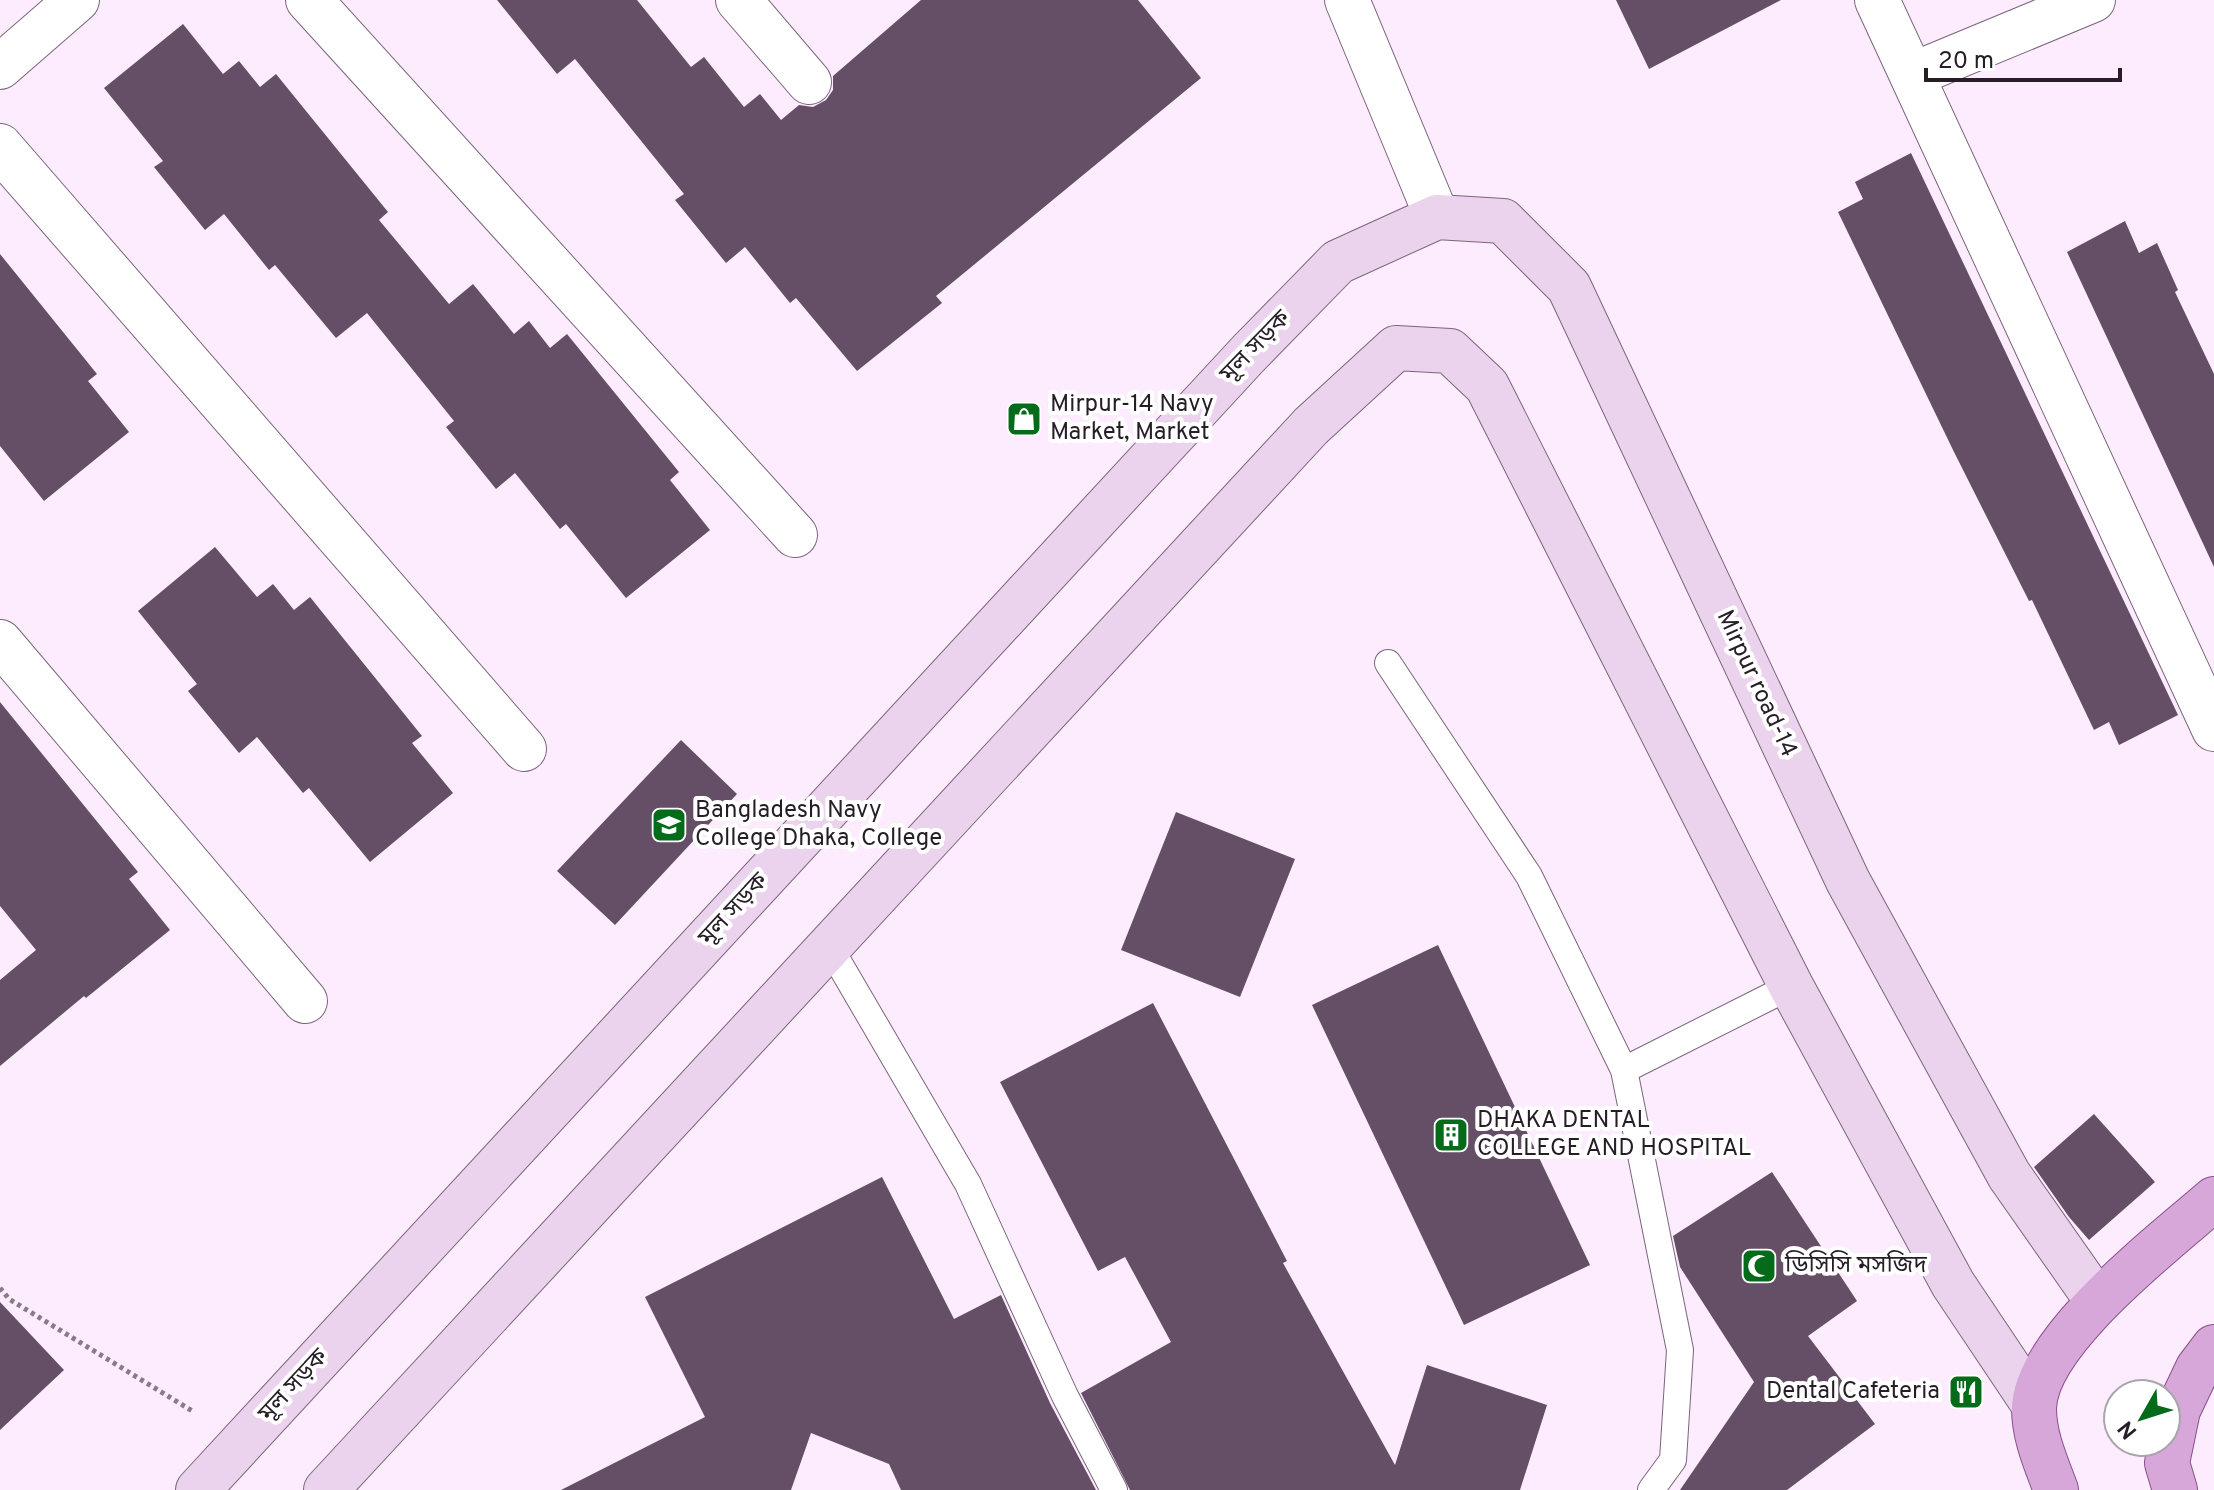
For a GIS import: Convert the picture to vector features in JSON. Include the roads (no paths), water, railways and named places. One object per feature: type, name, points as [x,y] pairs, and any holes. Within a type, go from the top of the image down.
[{"type":"main road","points":[[2056,1490],[2036,1435],[2040,1385],[2098,1302],[2214,1199]]},
{"type":"main road","points":[[2175,1490],[2167,1463],[2178,1410],[2206,1357]]},
{"type":"street","points":[[0,67],[77,0]]},
{"type":"street","points":[[309,0],[790,529]]},
{"type":"street","points":[[739,0],[804,76]]},
{"type":"street","points":[[1347,0],[1437,217]]},
{"type":"street","points":[[1877,0],[2214,729]]},
{"type":"street","points":[[1912,75],[2093,0]]},
{"type":"street","points":[[0,148],[524,749],[0,148]]},
{"type":"street","name":"Mirpur road-14","points":[[1338,262],[1437,217],[1503,221],[1569,287],[1848,881],[2009,1175],[2098,1302]]},
{"type":"street","name":"মূল সড়ক","points":[[198,1490],[1238,365],[1338,262]]},
{"type":"street","points":[[326,1490],[1311,426],[1396,348],[1450,351],[1487,386],[1791,986],[1953,1284],[2040,1385]]},
{"type":"street","points":[[0,642],[305,1001]]},
{"type":"lane","points":[[1388,663],[1529,876],[1624,1070],[1680,1350],[1673,1460],[1651,1490]]},
{"type":"lane","points":[[829,946],[968,1184],[1065,1396],[1114,1490]]},
{"type":"lane","points":[[1624,1070],[1791,986]]},
{"type":"place","name":"Mirpur-14 Navy Market, Market","points":[[1024,419]]},
{"type":"place","name":"Bangladesh Navy College Dhaka, College","points":[[669,825]]},
{"type":"place","name":"DHAKA DENTAL COLLEGE AND HOSPITAL","points":[[1451,1135]]},
{"type":"place","name":"ডিসিসি মসজিদ","points":[[1759,1266]]},
{"type":"place","name":"Dental Cafeteria","points":[[1966,1392]]}]
